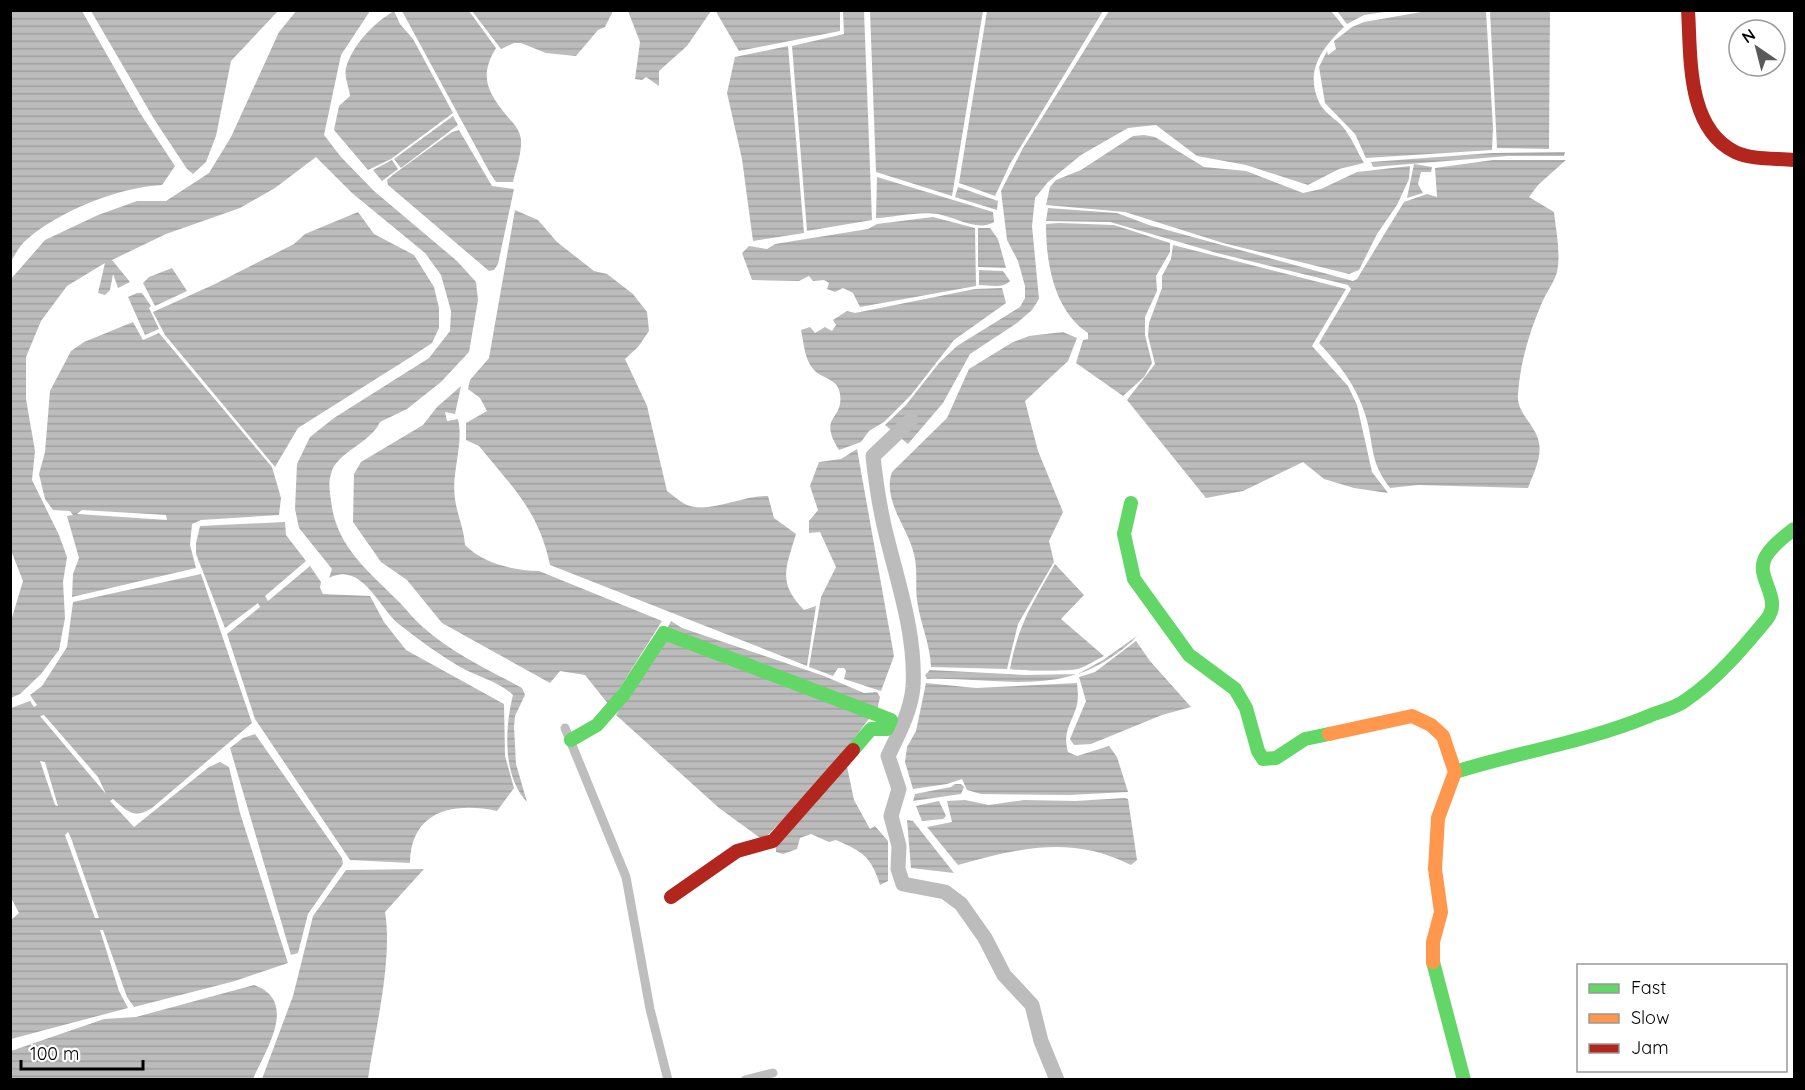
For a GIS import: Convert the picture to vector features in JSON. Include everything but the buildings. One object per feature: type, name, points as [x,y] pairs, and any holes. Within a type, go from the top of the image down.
[{"type":"street","points":[[1688,10],[1699,109],[1710,132],[1735,152],[1794,160]]},
{"type":"street","points":[[1131,503],[1124,534],[1134,579],[1189,655],[1235,689],[1246,708],[1258,751],[1263,759],[1274,760],[1290,751],[1297,742],[1305,739],[1412,716],[1440,732],[1455,772],[1438,818],[1435,869],[1441,912],[1432,950],[1448,1028],[1464,1080]]},
{"type":"street","points":[[1455,772],[1505,756],[1613,731],[1643,720],[1701,691],[1769,616],[1773,602],[1763,577],[1763,558],[1775,543],[1794,529]]},
{"type":"street","points":[[668,1080],[650,1009],[626,877],[568,734],[597,725],[624,694],[664,633],[891,720],[887,729],[881,731],[871,729],[773,841],[736,851],[670,897]]},
{"type":"street","points":[[745,1080],[773,1073]]},
{"type":"shaded area","points":[[11,10],[82,11],[140,113],[175,166],[162,185],[108,196],[70,211],[37,231],[24,242],[11,261]]},
{"type":"shaded area","points":[[297,10],[370,11],[341,55],[324,135],[341,157],[374,191],[457,261],[476,282],[478,300],[469,352],[441,382],[407,409],[380,422],[369,436],[334,466],[329,484],[334,517],[354,555],[420,624],[459,653],[522,688],[525,695],[515,716],[514,727],[516,764],[527,802],[513,779],[509,765],[507,736],[513,695],[460,667],[400,625],[361,581],[341,574],[329,578],[332,569],[299,528],[295,509],[297,464],[310,437],[334,418],[429,358],[450,331],[451,311],[441,275],[425,253],[352,193],[316,157],[275,188],[240,208],[166,234],[112,260],[130,282],[118,288],[113,274],[110,290],[105,295],[98,293],[105,263],[67,286],[41,321],[26,357],[26,399],[35,451],[32,480],[59,535],[67,557],[63,582],[65,618],[59,650],[41,674],[20,694],[11,698],[11,621],[23,581],[10,548],[11,279],[45,240],[98,215],[137,201],[166,201],[209,173],[231,137],[279,32]]},
{"type":"shaded area","points":[[715,10],[840,11],[840,31],[739,51]]},
{"type":"shaded area","points":[[91,11],[278,11],[231,61],[216,136],[206,162],[193,174],[187,169],[154,119]]},
{"type":"shaded area","points":[[394,11],[400,24],[413,39],[453,113],[391,159],[368,170],[334,130],[339,106],[350,96],[346,68],[353,51],[379,21]]},
{"type":"shaded area","points":[[402,11],[469,11],[496,48],[488,67],[488,84],[494,99],[518,129],[521,140],[520,155],[513,182],[496,182],[490,173]]},
{"type":"shaded area","points":[[472,11],[613,11],[605,27],[598,30],[576,56],[546,53],[521,43],[514,43],[501,49]]},
{"type":"shaded area","points":[[628,11],[711,11],[687,46],[659,71],[659,86],[646,77],[642,80],[635,79],[640,42]]},
{"type":"shaded area","points":[[843,11],[864,11],[872,220],[807,231],[792,46],[844,34]]},
{"type":"shaded area","points":[[870,11],[983,11],[952,196],[876,172]]},
{"type":"shaded area","points":[[987,11],[1103,11],[1010,164],[995,196],[959,183]]},
{"type":"shaded area","points":[[1109,11],[1331,11],[1344,27],[1328,44],[1317,62],[1314,71],[1315,92],[1323,108],[1346,131],[1364,163],[1339,169],[1308,185],[1246,165],[1197,156],[1156,125],[1128,128],[1081,155],[1048,182],[1035,198],[1032,226],[1039,299],[1032,310],[1017,323],[970,354],[943,403],[908,444],[885,425],[906,405],[939,363],[957,346],[1020,307],[1025,298],[1025,286],[1018,261],[1007,240],[1001,191],[1023,148]]},
{"type":"shaded area","points":[[1337,11],[1391,11],[1364,15],[1347,24]]},
{"type":"shaded area","points":[[1427,11],[1486,11],[1493,128],[1492,150],[1366,158],[1355,134],[1325,103],[1319,67],[1327,51],[1328,55],[1336,49],[1334,41],[1352,27],[1364,22]]},
{"type":"shaded area","points":[[1490,11],[1550,11],[1549,149],[1497,148]]},
{"type":"shaded area","points":[[788,46],[804,233],[753,241],[742,159],[727,93],[735,57]]},
{"type":"shaded area","points":[[453,116],[458,125],[401,168],[394,159]]},
{"type":"shaded area","points":[[459,130],[492,186],[514,189],[498,264],[494,270],[489,271],[388,185],[387,180],[394,174],[452,132]]},
{"type":"shaded area","points":[[1133,136],[1155,137],[1204,167],[1246,171],[1303,193],[1321,189],[1357,172],[1410,166],[1409,179],[1397,205],[1377,234],[1359,270],[1349,274],[1223,243],[1125,212],[1046,205],[1050,187],[1056,180],[1081,170]]},
{"type":"shaded area","points":[[1565,152],[1564,156],[1508,156],[1373,167],[1371,162],[1492,153]]},
{"type":"shaded area","points":[[392,160],[398,169],[382,181],[373,170]]},
{"type":"shaded area","points":[[1493,160],[1566,160],[1538,185],[1529,197],[1554,212],[1558,257],[1556,276],[1543,301],[1529,338],[1519,383],[1518,401],[1534,430],[1540,449],[1528,488],[1418,485],[1390,488],[1378,469],[1368,425],[1357,394],[1340,367],[1319,343],[1351,289],[1348,285],[1217,253],[1110,222],[1046,221],[1048,208],[1117,213],[1149,225],[1353,281],[1357,279],[1404,202],[1427,194],[1437,197],[1435,168]]},
{"type":"shaded area","points":[[1414,164],[1432,167],[1431,172],[1421,172],[1418,184],[1423,193],[1407,198]]},
{"type":"shaded area","points":[[877,177],[993,212],[994,222],[988,225],[974,225],[931,213],[876,218]]},
{"type":"shaded area","points":[[958,187],[998,201],[997,210],[955,197]]},
{"type":"shaded area","points":[[515,210],[538,220],[557,242],[594,271],[607,274],[633,294],[647,312],[649,331],[638,347],[625,359],[647,406],[667,491],[684,504],[696,507],[716,506],[758,496],[768,496],[774,518],[796,534],[787,566],[787,583],[795,600],[804,610],[816,606],[807,666],[550,565],[539,529],[523,501],[479,446],[466,440],[466,423],[487,411],[480,398],[468,389],[470,380],[489,358]]},
{"type":"shaded area","points":[[358,212],[374,234],[414,255],[434,287],[439,308],[439,328],[432,343],[298,428],[275,467],[165,335],[153,312],[294,244],[305,234]]},
{"type":"shaded area","points":[[933,217],[975,228],[976,286],[860,307],[853,293],[843,288],[835,292],[827,289],[829,283],[824,280],[813,281],[809,276],[799,281],[752,280],[742,253],[749,246],[767,249],[775,244],[868,229],[877,224]]},
{"type":"shaded area","points":[[1046,224],[1114,225],[1170,243],[1170,252],[1156,276],[1157,291],[1145,317],[1145,335],[1152,363],[1144,377],[1123,396],[1076,363],[1083,340],[1088,339],[1088,333],[1067,312],[1054,285],[1050,270]]},
{"type":"shaded area","points":[[978,228],[990,228],[998,239],[1006,268],[978,267]]},
{"type":"shaded area","points":[[1173,245],[1346,289],[1312,346],[1348,386],[1357,405],[1372,472],[1388,493],[1354,488],[1324,479],[1303,462],[1243,491],[1206,498],[1127,400],[1155,364],[1148,336],[1149,323],[1162,288],[1162,276],[1171,259]]},
{"type":"shaded area","points":[[172,268],[187,291],[155,306],[143,283],[149,277]]},
{"type":"shaded area","points":[[979,270],[1003,271],[1010,281],[1000,286],[979,285]]},
{"type":"shaded area","points":[[1002,288],[1006,303],[954,340],[911,395],[884,422],[869,431],[861,442],[839,450],[830,430],[840,403],[839,389],[811,366],[806,356],[801,330],[810,327],[815,333],[825,327],[832,331],[836,325],[833,320],[847,311],[855,313],[975,289]]},
{"type":"shaded area","points":[[142,293],[151,306],[149,308],[159,329],[145,335],[128,297]]},
{"type":"shaded area","points":[[133,322],[143,340],[159,333],[272,467],[281,498],[279,515],[201,520],[192,524],[190,545],[196,568],[72,597],[73,574],[79,558],[67,516],[73,515],[70,511],[53,510],[45,499],[39,474],[45,452],[50,391],[71,351],[84,342]],"holes":[[[82,510],[166,515],[167,520],[77,514]]]},
{"type":"shaded area","points":[[1063,332],[1077,338],[1068,361],[1025,401],[1038,451],[1063,512],[1049,541],[1054,562],[1018,624],[1007,669],[931,667],[917,600],[914,554],[890,493],[892,472],[947,418],[969,369],[1013,342],[1029,336]]},
{"type":"shaded area","points":[[461,386],[455,414],[445,412],[447,421],[458,419],[460,439],[454,489],[465,545],[481,557],[499,565],[539,571],[662,621],[609,705],[585,675],[560,671],[550,683],[442,623],[407,580],[381,562],[353,522],[354,474],[361,462],[423,425],[437,407]]},
{"type":"shaded area","points":[[857,449],[894,656],[881,691],[844,679],[846,671],[844,668],[838,668],[833,676],[809,667],[821,597],[836,567],[820,532],[809,533],[809,521],[818,510],[810,486],[819,462],[841,459]]},
{"type":"shaded area","points":[[285,522],[286,535],[306,561],[265,596],[268,601],[310,566],[321,582],[320,588],[323,594],[370,596],[384,622],[406,650],[504,704],[505,756],[514,788],[497,811],[481,808],[451,810],[427,821],[418,831],[412,845],[410,863],[350,860],[255,719],[227,634],[260,607],[258,603],[225,628],[196,554],[196,543],[200,526]]},
{"type":"shaded area","points":[[1055,564],[1084,595],[1061,619],[1104,656],[1073,670],[1010,669],[1022,626]]},
{"type":"shaded area","points":[[201,574],[252,723],[152,808],[136,813],[127,810],[113,799],[110,801],[134,827],[209,767],[220,762],[229,767],[240,813],[288,963],[235,981],[134,1007],[127,997],[103,930],[100,930],[119,991],[128,1008],[11,1039],[11,920],[19,913],[10,896],[11,708],[30,701],[34,707],[37,705],[30,695],[42,686],[67,647],[73,602]],"holes":[[[44,715],[98,777],[106,794],[40,716]],[[40,761],[45,762],[58,806],[55,805]],[[68,832],[71,838],[99,918],[95,918],[65,835]]]},
{"type":"shaded area","points":[[671,621],[682,628],[824,676],[864,693],[877,692],[880,697],[877,711],[666,631]]},
{"type":"shaded area","points":[[663,636],[871,716],[829,772],[763,840],[719,808],[616,715]]},
{"type":"shaded area","points":[[1137,636],[1116,654],[1082,672],[1103,660]]},
{"type":"shaded area","points":[[1136,641],[1150,661],[1191,707],[1162,715],[1091,744],[1074,745],[1070,739],[1086,701],[1079,677],[1095,672]]},
{"type":"shaded area","points":[[930,670],[1026,675],[1076,674],[1025,682],[927,679],[925,675]]},
{"type":"shaded area","points":[[926,683],[976,688],[1077,683],[1077,704],[1066,735],[1068,752],[1077,756],[1109,746],[1117,757],[1128,792],[1069,795],[981,794],[967,790],[962,779],[947,784],[913,789],[905,762],[907,747],[916,731]]},
{"type":"shaded area","points":[[255,734],[342,858],[343,864],[308,914],[298,953],[291,955],[230,748],[243,738]]},
{"type":"shaded area","points":[[846,762],[854,800],[870,829],[875,826],[888,841],[888,881],[880,885],[873,867],[865,856],[836,840],[829,842],[811,834],[800,838],[797,849],[783,854],[776,852],[776,843]]},
{"type":"shaded area","points":[[961,784],[964,787],[961,794],[913,801],[915,794],[951,787]]},
{"type":"shaded area","points":[[1128,799],[1137,860],[1131,865],[1087,850],[1045,847],[958,865],[927,827],[952,822],[947,801],[965,800],[989,805],[1024,800],[1075,801]]},
{"type":"shaded area","points":[[939,801],[946,816],[943,819],[922,821],[916,806]]},
{"type":"shaded area","points":[[907,820],[913,821],[954,873],[911,868]]},
{"type":"shaded area","points":[[424,869],[385,912],[387,951],[385,973],[368,1079],[262,1079],[293,996],[313,916],[346,870]]},
{"type":"shaded area","points":[[254,985],[267,992],[275,1002],[277,1014],[271,1040],[253,1079],[11,1079],[11,1051],[104,1019],[136,1017]]},
{"type":"waterway","points":[[911,420],[873,456],[882,518],[912,649],[913,687],[910,705],[888,756],[899,789],[891,816],[899,846],[898,869],[903,884],[945,892],[961,904],[985,938],[1004,975],[1032,1005],[1041,1041],[1057,1080]]},
{"type":"traffic: fast","points":[[1131,503],[1124,534],[1134,579],[1189,655],[1235,689],[1246,708],[1258,751],[1263,759],[1276,758],[1305,739],[1329,734]]},
{"type":"traffic: fast","points":[[1455,772],[1601,733],[1682,703],[1719,673],[1767,619],[1772,603],[1763,573],[1765,558],[1774,546],[1794,529]]},
{"type":"traffic: fast","points":[[571,740],[597,725],[624,694],[664,633],[891,720],[887,729],[871,729],[853,750]]},
{"type":"traffic: fast","points":[[1433,962],[1464,1080]]},
{"type":"traffic: slow","points":[[1329,734],[1412,716],[1431,725],[1443,736],[1455,772],[1438,818],[1435,869],[1441,912],[1433,942],[1433,962]]},
{"type":"traffic: jam","points":[[1688,10],[1694,89],[1699,109],[1707,126],[1719,141],[1742,155],[1794,160]]},
{"type":"traffic: jam","points":[[671,897],[737,851],[773,841],[853,750]]}]
